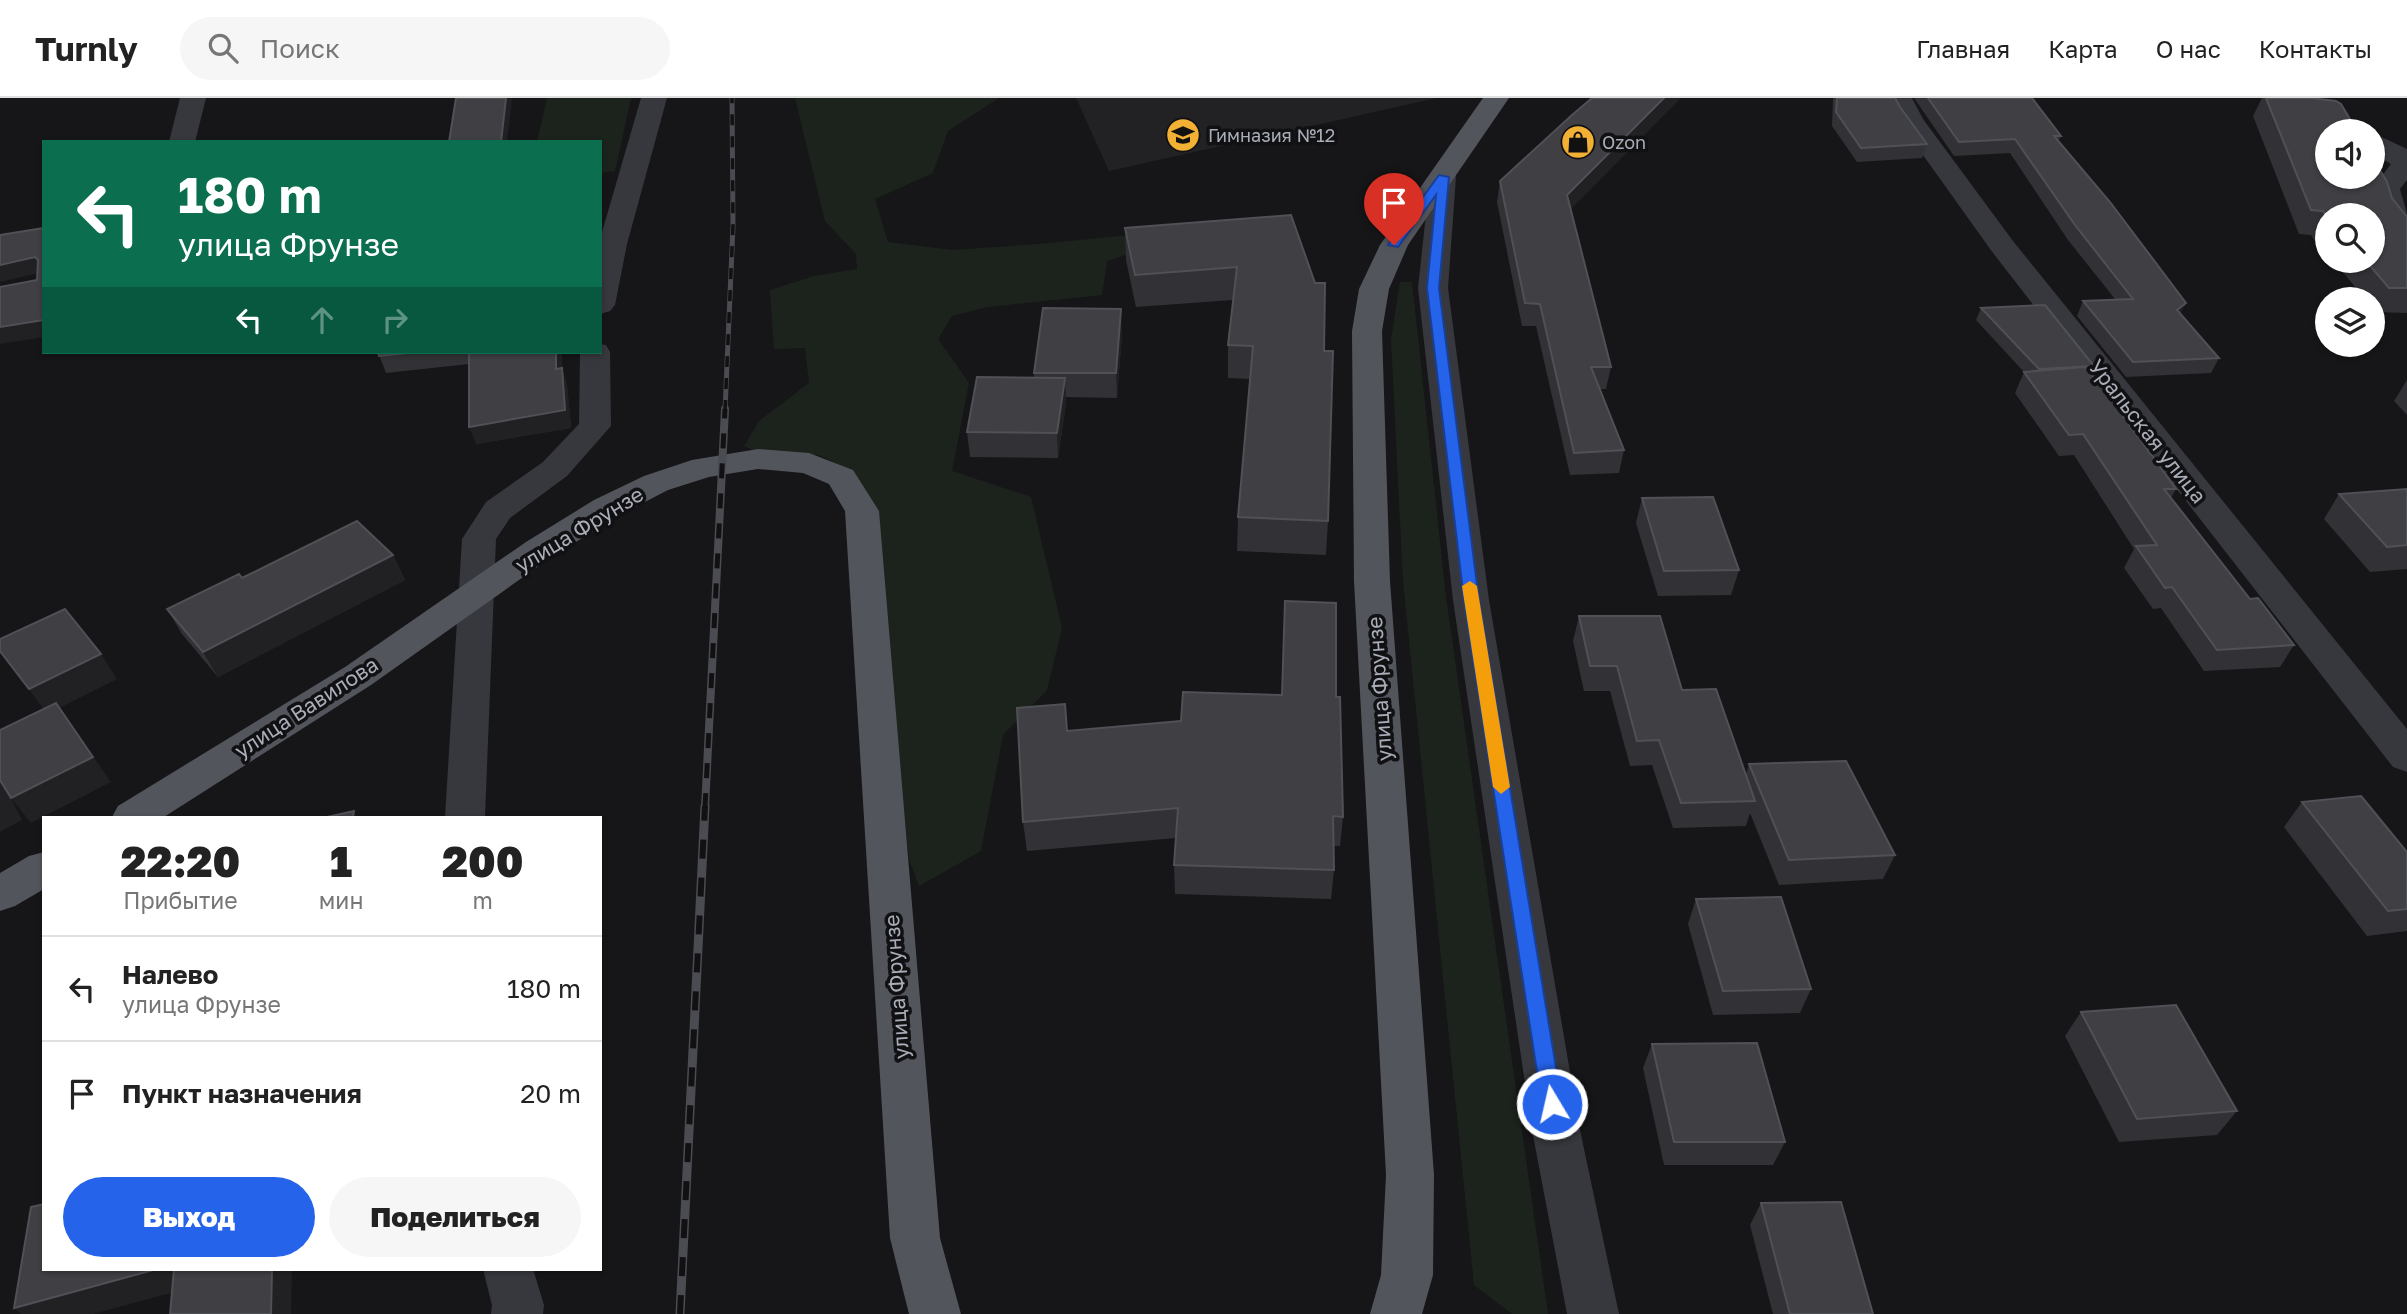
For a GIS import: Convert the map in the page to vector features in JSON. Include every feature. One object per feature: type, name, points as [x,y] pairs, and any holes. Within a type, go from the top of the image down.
[{"type":"main road","name":"улица Фрунзе","points":[[1396,1314],[1407,1275],[1410,1175],[1371,581],[1367,331],[1374,289],[1394,245],[1496,98]]},
{"type":"main road","name":"улица Фрунзе","points":[[477,593],[538,550],[606,508],[656,483],[704,467],[758,459],[809,463],[841,477],[862,511],[915,1238],[935,1314]]},
{"type":"main road","name":"улица Вавилова","points":[[134,816],[358,676],[477,593]]},
{"type":"main road","points":[[0,894],[42,869]]},
{"type":"street","points":[[183,140],[193,98]]},
{"type":"street","points":[[602,285],[606,244],[654,98]]},
{"type":"street","name":"Уральская улица","points":[[1899,98],[1911,120],[2003,247],[2407,757]]},
{"type":"street","points":[[2385,148],[2407,161],[2386,189],[2395,220],[2407,236]]},
{"type":"street","points":[[1443,177],[1433,288],[1471,600],[1556,1130],[1593,1314]]},
{"type":"street","points":[[465,816],[479,539],[498,510],[555,469],[595,426],[595,354]]},
{"type":"street","points":[[509,1271],[518,1305],[517,1314]]},
{"type":"shaded area","points":[[547,98],[631,98],[615,171],[602,173],[602,140],[537,140]]},
{"type":"shaded area","points":[[795,98],[999,98],[948,131],[933,173],[875,199],[888,242],[952,250],[1171,231],[1159,244],[1107,261],[1102,295],[987,307],[952,316],[938,339],[969,383],[952,471],[1031,497],[1062,628],[1047,690],[1003,735],[981,851],[919,886],[909,859],[894,720],[852,471],[819,455],[758,452],[744,446],[759,421],[809,383],[805,348],[774,349],[770,290],[814,276],[857,269],[856,254],[825,221]]},
{"type":"shaded area","name":"Гимназия №12","points":[[1076,98],[1437,98],[1109,171]]},
{"type":"shaded area","points":[[1400,282],[1412,282],[1446,597],[1548,1314],[1512,1314],[1474,1285],[1403,581],[1391,340]]},
{"type":"building","points":[[456,98],[506,98],[501,140],[449,140]]},
{"type":"building","points":[[1592,98],[1664,98],[1567,195],[1611,367],[1591,367],[1624,450],[1574,453],[1540,304],[1525,303],[1500,181]]},
{"type":"building","points":[[1837,98],[1895,98],[1927,144],[1861,148],[1836,112]]},
{"type":"building","points":[[1928,98],[2032,98],[2061,136],[2054,136],[2110,202],[2186,303],[2177,310],[2219,358],[2133,362],[2083,301],[2133,299],[2075,225],[2015,139],[1959,142]]},
{"type":"building","points":[[2266,98],[2311,98],[2341,104],[2350,119],[2315,119],[2315,189],[2385,189],[2385,179],[2392,198],[2407,217],[2407,288],[2389,288],[2376,273],[2385,273],[2385,203],[2315,203],[2315,210],[2311,210]]},
{"type":"building","points":[[1291,215],[1315,283],[1325,283],[1324,351],[1333,351],[1328,521],[1238,517],[1253,346],[1228,345],[1237,267],[1135,275],[1125,228]]},
{"type":"building","points":[[42,228],[42,320],[0,327],[0,287],[37,280],[38,260],[35,257],[0,265],[0,235]]},
{"type":"building","points":[[2045,305],[2094,366],[2039,369],[1981,308]]},
{"type":"building","points":[[1043,308],[1121,309],[1116,373],[1034,373]]},
{"type":"building","points":[[469,354],[556,354],[556,369],[562,368],[565,410],[469,427]]},
{"type":"building","points":[[2085,367],[2176,489],[2164,489],[2250,599],[2258,598],[2294,645],[2217,650],[2172,587],[2165,588],[2136,546],[2157,545],[2083,434],[2069,435],[2024,372]]},
{"type":"building","points":[[977,377],[1065,378],[1057,433],[967,432]]},
{"type":"building","points":[[2407,489],[2407,545],[2387,547],[2339,494]]},
{"type":"building","points":[[1713,497],[1739,570],[1664,571],[1642,498]]},
{"type":"building","points":[[357,521],[393,555],[203,652],[167,609],[239,574],[242,578]]},
{"type":"building","points":[[1285,601],[1336,603],[1336,697],[1340,697],[1343,817],[1333,816],[1334,870],[1174,865],[1178,808],[1023,822],[1017,708],[1065,704],[1067,731],[1181,721],[1183,692],[1282,695]]},
{"type":"building","points":[[65,609],[101,654],[29,689],[0,651],[0,639]]},
{"type":"building","points":[[1579,616],[1660,616],[1682,690],[1716,689],[1755,801],[1681,803],[1659,740],[1637,741],[1617,666],[1590,666]]},
{"type":"building","points":[[56,703],[93,757],[11,798],[0,780],[0,730]]},
{"type":"building","points":[[1846,761],[1895,855],[1789,860],[1749,764]]},
{"type":"building","points":[[2361,796],[2407,852],[2407,909],[2388,911],[2302,802]]},
{"type":"building","points":[[354,811],[353,816],[332,816]]},
{"type":"building","points":[[1781,897],[1811,989],[1723,991],[1696,899]]},
{"type":"building","points":[[2176,1005],[2237,1111],[2137,1119],[2081,1012]]},
{"type":"building","points":[[1757,1043],[1785,1142],[1674,1142],[1652,1044]]},
{"type":"building","points":[[1841,1202],[1873,1314],[1790,1314],[1761,1203]]},
{"type":"building","points":[[42,1204],[42,1271],[150,1271],[14,1308],[31,1207]]},
{"type":"building","points":[[174,1271],[272,1271],[271,1314],[170,1314]]},
{"type":"railway","points":[[725,411],[733,226],[732,98]]},
{"type":"railway","points":[[705,808],[725,409]]},
{"type":"railway","points":[[680,1314],[705,806]]},
{"type":"slow traffic","points":[[1470,586],[1501,787]]},
{"type":"place","name":"Гимназия №12","points":[[1183,135]]},
{"type":"place","name":"Ozon","points":[[1578,142]]},
{"type":"route","points":[[1394,245],[1443,177],[1433,288],[1471,600],[1552,1104]]}]
